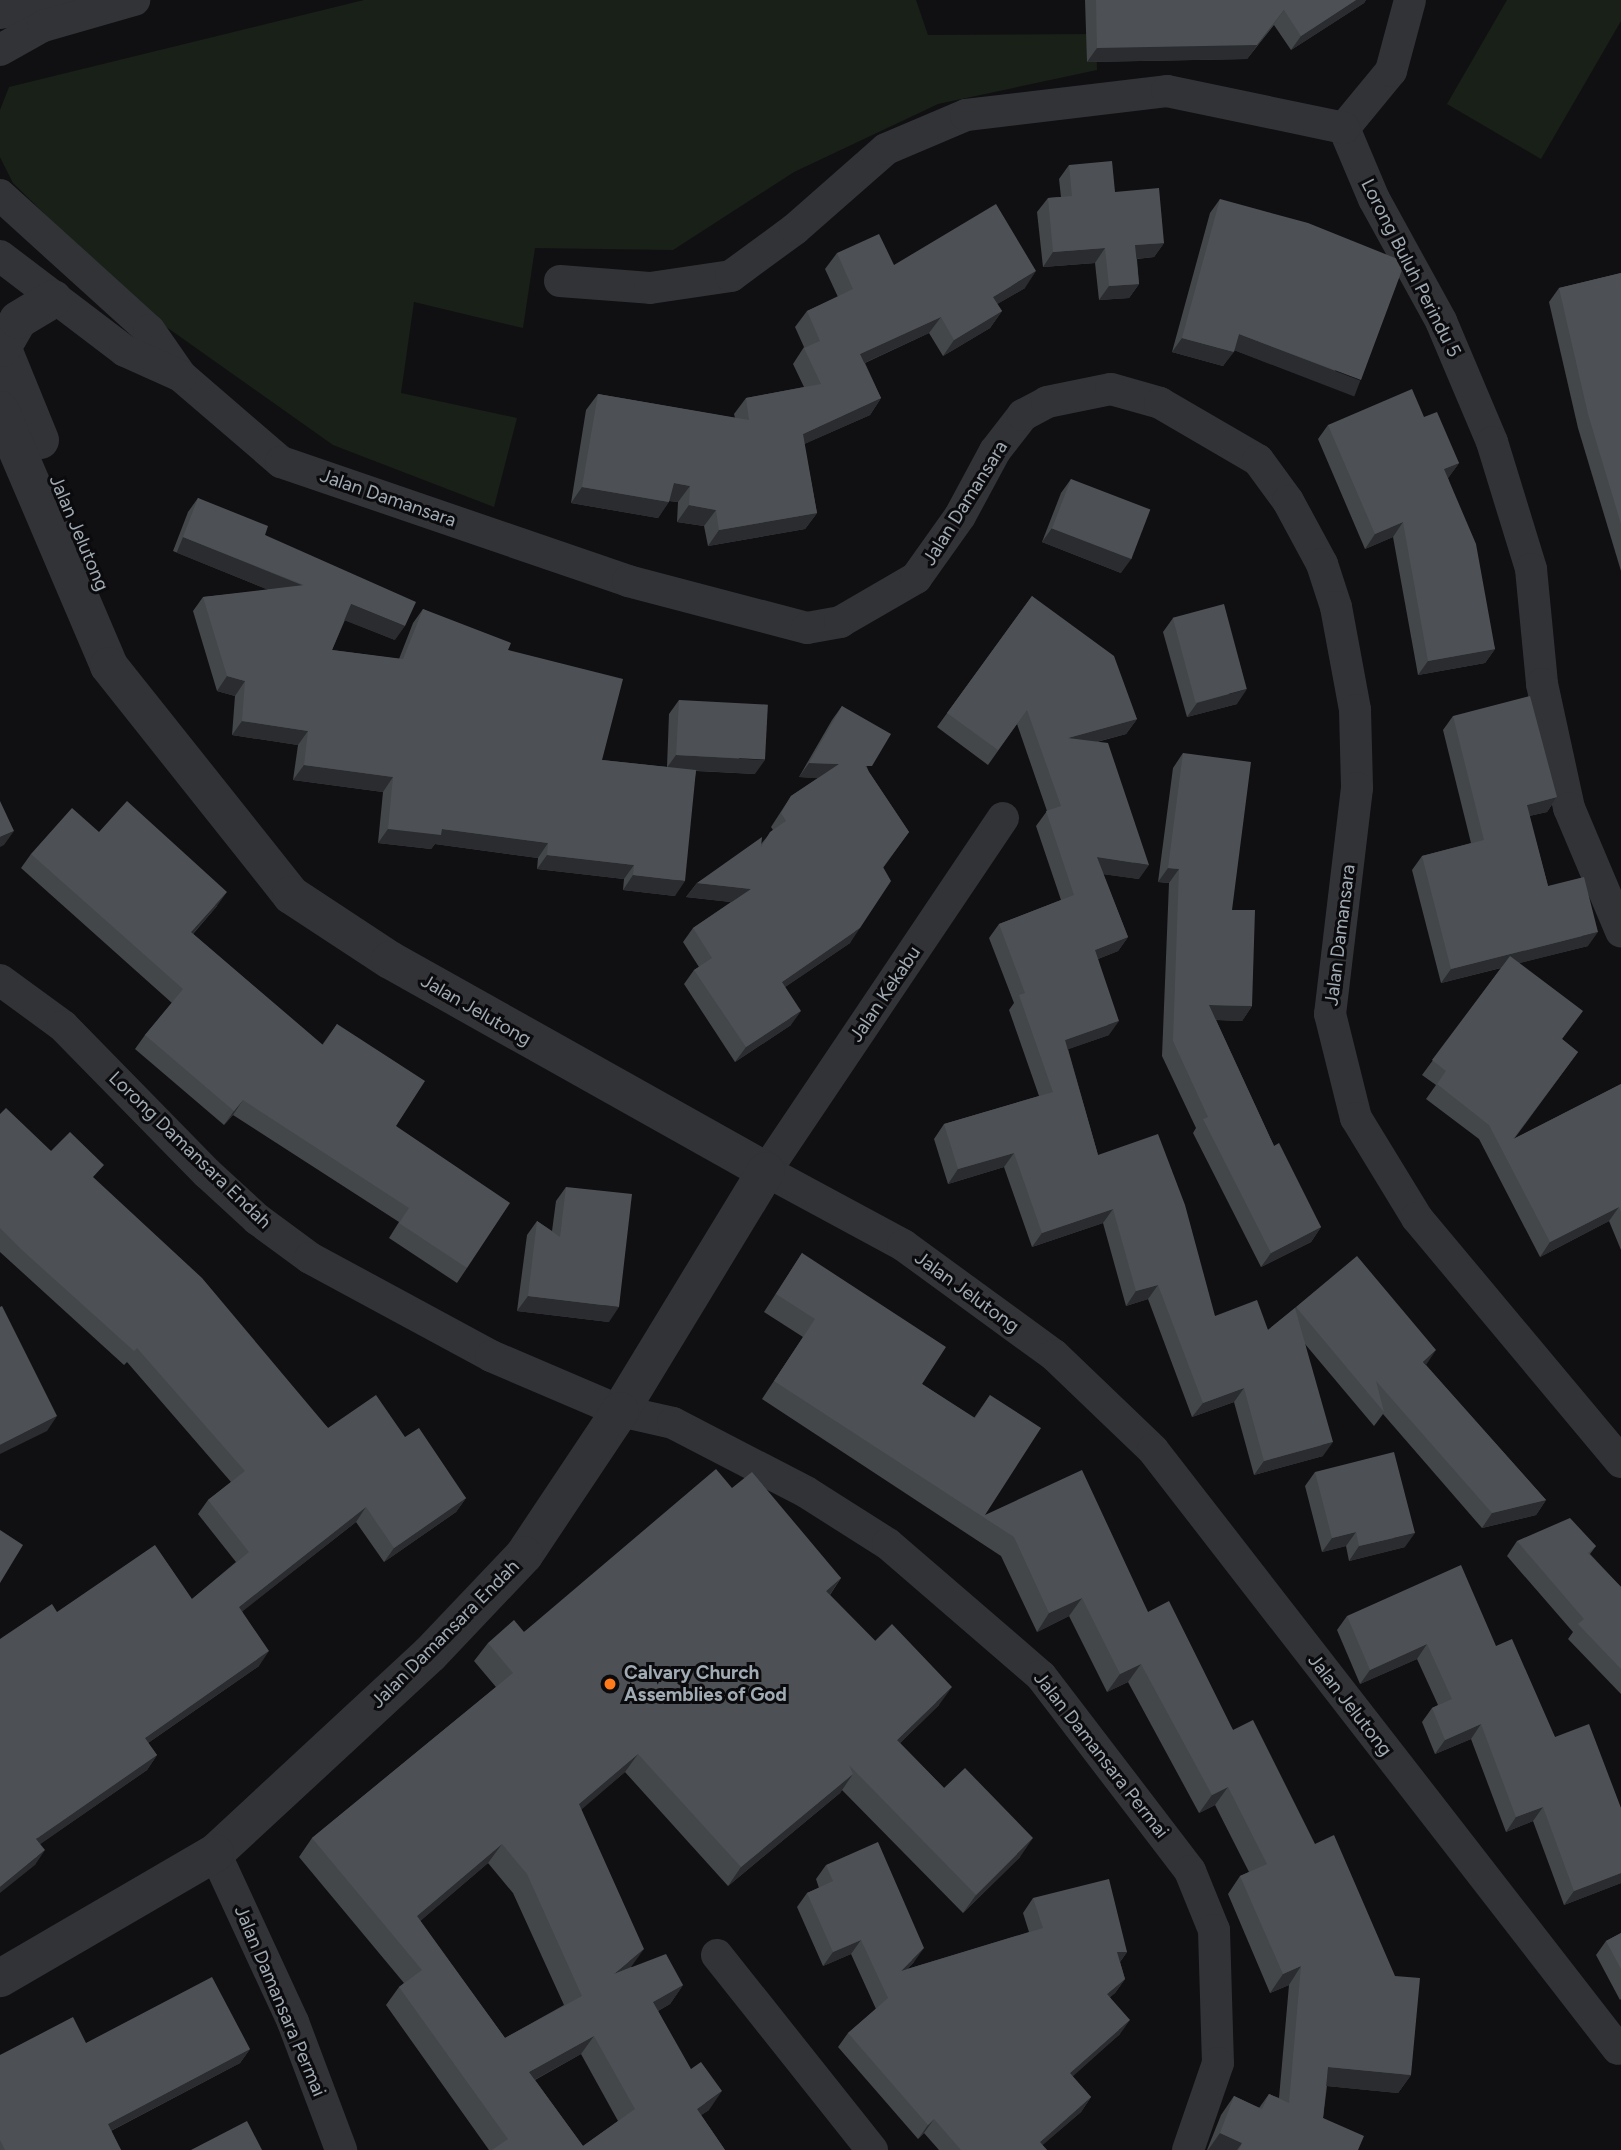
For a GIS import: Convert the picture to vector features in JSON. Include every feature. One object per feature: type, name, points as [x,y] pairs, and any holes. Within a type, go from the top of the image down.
[{"type":"street","points":[[0,13],[78,0]]},
{"type":"street","points":[[0,50],[43,26],[134,0]]},
{"type":"street","points":[[560,281],[650,288],[731,276],[795,229],[886,149],[966,115],[1167,91],[1344,128],[1391,71],[1410,0]]},
{"type":"street","name":"Lorong Buluh Perindu 5","points":[[1344,128],[1374,198],[1441,321],[1492,442],[1531,569],[1542,684],[1569,808],[1621,931]]},
{"type":"street","name":"Jalan Damansara","points":[[0,195],[149,330],[181,376],[281,462],[628,581],[807,628],[840,622],[916,578],[960,516],[995,451],[1023,415],[1047,402],[1111,389],[1160,403],[1258,460],[1289,501],[1322,564],[1336,607],[1355,710],[1357,788],[1331,1014],[1356,1118],[1417,1219],[1621,1462]]},
{"type":"street","name":"Jalan Damansara","points":[[0,256],[53,299],[125,351],[181,376]]},
{"type":"street","points":[[1,345],[18,320],[53,299]]},
{"type":"street","name":"Jalan Jelutong","points":[[1,345],[132,657],[156,724]]},
{"type":"street","name":"Jalan Jelutong","points":[[0,410],[109,666],[156,724],[213,802],[291,895],[390,960],[903,1245],[1054,1355],[1153,1450],[1618,2049]]},
{"type":"street","name":"Jalan Kekabu","points":[[766,1171],[1003,818]]},
{"type":"street","name":"Lorong Damansara Endah","points":[[0,980],[63,1026],[207,1173],[257,1219],[310,1258],[491,1356],[620,1411]]},
{"type":"street","name":"Jalan Damansara Endah","points":[[0,1978],[215,1853],[430,1654],[524,1555],[620,1411],[766,1171]]},
{"type":"street","name":"Jalan Damansara Permai","points":[[620,1411],[673,1423],[721,1445],[888,1544],[1041,1676],[1152,1815],[1190,1871],[1214,1930],[1218,2063],[1188,2150]]},
{"type":"street","name":"Jalan Damansara Permai","points":[[215,1853],[293,2022],[341,2150]]},
{"type":"street","points":[[717,1955],[872,2150]]},
{"type":"shaded area","points":[[364,0],[916,0],[928,35],[1096,34],[1097,70],[938,104],[794,172],[673,250],[535,248],[523,328],[414,302],[401,393],[517,418],[494,507],[333,445],[141,309],[13,183],[0,157],[0,110],[9,87]]},
{"type":"shaded area","points":[[1507,0],[1621,0],[1621,21],[1541,159],[1447,104]]},
{"type":"building","points":[[1096,0],[1356,0],[1301,36],[1284,10],[1257,45],[1097,48]]},
{"type":"building","points":[[1112,161],[1115,192],[1159,188],[1164,243],[1135,245],[1139,284],[1109,286],[1105,248],[1053,252],[1048,198],[1072,196],[1069,165]]},
{"type":"building","points":[[1220,199],[1308,223],[1405,262],[1361,380],[1239,334],[1234,352],[1182,338]]},
{"type":"building","points":[[996,204],[1036,271],[993,297],[1002,311],[954,340],[941,317],[860,354],[881,398],[803,434],[817,513],[719,530],[716,510],[689,505],[690,486],[674,483],[669,502],[582,487],[598,394],[749,420],[746,398],[821,384],[804,348],[820,341],[807,311],[853,289],[837,253],[879,234],[894,265]]},
{"type":"building","points":[[1621,273],[1621,524],[1588,414],[1559,288]]},
{"type":"building","points":[[1412,389],[1424,417],[1437,412],[1459,463],[1444,469],[1476,544],[1495,649],[1428,661],[1403,522],[1375,534],[1328,425]]},
{"type":"building","points":[[1071,479],[1150,509],[1131,559],[1052,528]]},
{"type":"building","points":[[198,498],[268,526],[265,535],[416,602],[405,626],[351,604],[332,650],[403,659],[423,609],[511,643],[508,650],[623,679],[602,760],[696,770],[685,881],[633,875],[634,865],[547,855],[548,843],[442,829],[441,835],[388,829],[393,777],[304,765],[308,731],[242,721],[245,681],[227,676],[203,597],[304,585],[183,537]]},
{"type":"building","points":[[1032,596],[1114,656],[1137,719],[1068,738],[1108,743],[1149,865],[1097,857],[1128,937],[1095,950],[1119,1021],[1065,1040],[1098,1155],[1158,1134],[1185,1205],[1215,1316],[1257,1300],[1268,1330],[1295,1308],[1333,1442],[1264,1461],[1244,1388],[1203,1403],[1158,1285],[1136,1291],[1113,1209],[1042,1233],[1014,1153],[958,1169],[944,1124],[1053,1092],[1019,995],[1025,993],[999,924],[1074,895],[1046,811],[1061,806],[1027,710],[998,750],[947,713]]},
{"type":"building","points":[[1224,604],[1247,689],[1196,703],[1173,618]]},
{"type":"building","points":[[1530,696],[1557,797],[1527,805],[1548,886],[1584,877],[1598,932],[1451,969],[1422,856],[1484,840],[1453,716]]},
{"type":"building","points":[[679,700],[768,705],[765,760],[676,755]]},
{"type":"building","points":[[842,706],[891,734],[872,766],[865,766],[909,832],[883,867],[891,881],[860,928],[782,982],[801,1011],[746,1047],[694,970],[712,958],[693,928],[751,889],[697,883],[762,837],[761,847],[770,832],[786,821],[781,813],[791,796],[839,764],[809,763]]},
{"type":"building","points":[[1183,753],[1251,762],[1232,910],[1255,910],[1252,1006],[1209,1005],[1274,1146],[1279,1143],[1321,1227],[1271,1253],[1203,1119],[1208,1117],[1173,1041],[1179,869],[1168,868]]},
{"type":"building","points":[[0,801],[14,831],[0,837]]},
{"type":"building","points":[[127,801],[227,892],[191,932],[323,1045],[337,1024],[425,1081],[396,1126],[510,1203],[467,1268],[399,1223],[409,1208],[243,1100],[234,1111],[145,1035],[183,989],[31,854],[72,808],[99,832]]},
{"type":"building","points":[[1510,956],[1583,1011],[1562,1039],[1578,1052],[1513,1139],[1621,1084],[1621,1212],[1619,1207],[1550,1242],[1489,1125],[1437,1084],[1446,1071],[1432,1060]]},
{"type":"building","points":[[6,1108],[51,1151],[70,1132],[104,1165],[93,1177],[202,1278],[328,1428],[376,1395],[405,1437],[419,1428],[466,1498],[394,1548],[366,1507],[239,1607],[269,1651],[145,1738],[157,1755],[36,1839],[45,1850],[0,1887],[0,1639],[52,1604],[57,1612],[155,1545],[192,1599],[249,1552],[208,1500],[245,1471],[137,1348],[134,1351],[0,1228],[0,1114]]},
{"type":"building","points":[[566,1187],[632,1194],[619,1307],[528,1296],[537,1221],[560,1237]]},
{"type":"building","points":[[802,1253],[946,1347],[922,1384],[975,1418],[990,1395],[1041,1428],[985,1515],[1082,1470],[1148,1612],[1169,1601],[1233,1730],[1253,1720],[1315,1844],[1334,1835],[1395,1976],[1420,1978],[1411,2075],[1328,2067],[1323,2118],[1364,2136],[1358,2150],[1239,2150],[1242,2143],[1220,2133],[1234,2096],[1262,2109],[1269,2094],[1289,2103],[1301,1966],[1283,1974],[1240,1876],[1267,1864],[1228,1787],[1212,1795],[1141,1664],[1120,1674],[1082,1598],[1049,1613],[1014,1537],[774,1381],[815,1319],[776,1294]]},
{"type":"building","points":[[1357,1256],[1436,1350],[1423,1362],[1546,1500],[1492,1513],[1376,1381],[1384,1412],[1296,1307]]},
{"type":"building","points":[[2,1306],[57,1416],[0,1445],[0,1307]]},
{"type":"building","points":[[1394,1452],[1415,1533],[1359,1546],[1356,1532],[1332,1538],[1315,1472]]},
{"type":"building","points":[[716,1469],[732,1488],[752,1472],[841,1578],[826,1591],[875,1641],[892,1624],[952,1687],[897,1740],[944,1788],[965,1768],[1033,1838],[976,1895],[849,1765],[853,1774],[741,1867],[638,1754],[579,1804],[644,1949],[614,1974],[666,1954],[683,1985],[653,2002],[691,2069],[701,2062],[722,2091],[697,2109],[725,2150],[492,2150],[508,2139],[399,1987],[422,1970],[312,1838],[513,1673],[488,1643],[514,1620],[524,1632]],"holes":[[[502,1844],[527,1874],[582,1996],[505,2038],[417,1916]],[[594,2036],[635,2109],[583,2146],[529,2072]]]},
{"type":"building","points":[[1570,1518],[1596,1546],[1588,1553],[1621,1587],[1621,1669],[1578,1624],[1584,1619],[1517,1541]]},
{"type":"building","points":[[0,1530],[23,1545],[0,1583]]},
{"type":"building","points":[[1461,1565],[1496,1646],[1512,1639],[1555,1737],[1589,1724],[1621,1808],[1621,1873],[1574,1891],[1543,1807],[1516,1817],[1481,1724],[1445,1740],[1432,1708],[1452,1699],[1427,1644],[1370,1670],[1347,1616]]},
{"type":"building","points":[[878,1842],[924,1948],[901,1971],[1043,1928],[1033,1898],[1109,1879],[1127,1952],[1117,1952],[1125,1979],[1107,1994],[1130,2020],[1070,2073],[1091,2097],[1040,2142],[1047,2150],[961,2150],[934,2119],[928,2125],[848,2033],[888,1998],[861,1940],[833,1952],[807,1893],[833,1881],[826,1865]]},
{"type":"building","points":[[1621,1933],[1621,1969],[1606,1941]]},
{"type":"building","points":[[212,1977],[250,2049],[108,2124],[121,2150],[5,2150],[0,2140],[0,2055],[73,2017],[86,2043]]},
{"type":"building","points":[[247,2121],[262,2150],[191,2150]]},
{"type":"place","name":"Calvary Church Assemblies of God","points":[[610,1684]]}]
